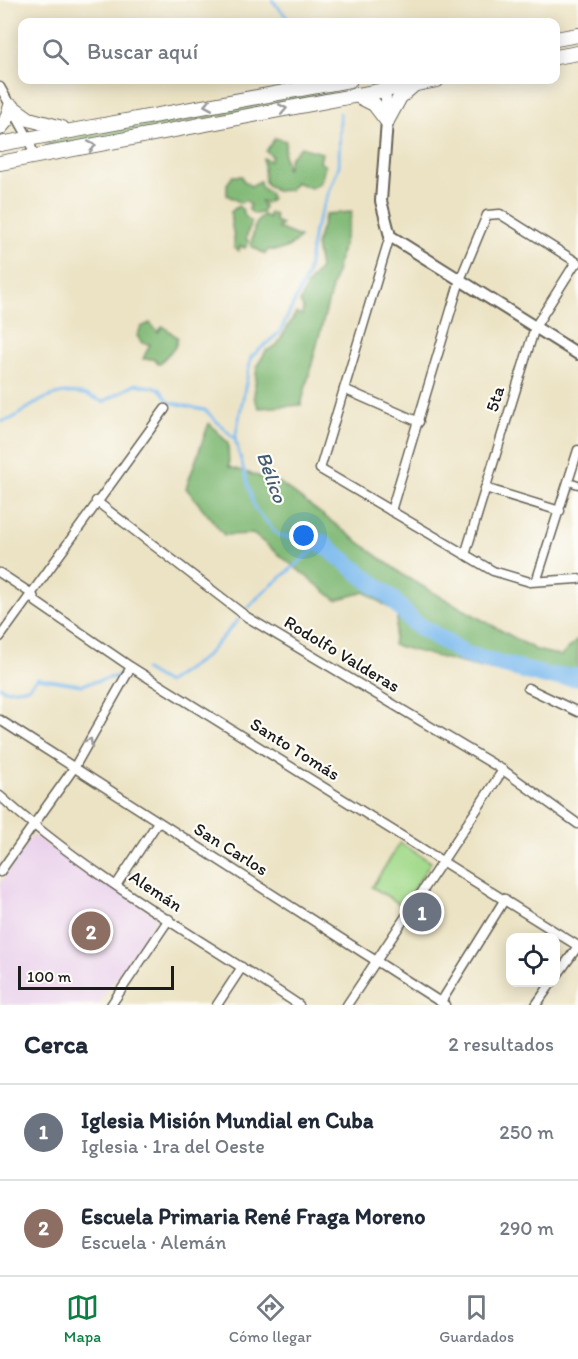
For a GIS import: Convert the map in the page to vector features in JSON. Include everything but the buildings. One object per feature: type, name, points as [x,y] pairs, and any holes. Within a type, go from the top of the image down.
[{"type":"highway","points":[[560,38],[578,35]]},
{"type":"highway","points":[[560,56],[578,53]]},
{"type":"highway","points":[[0,144],[327,84]]},
{"type":"highway","points":[[0,163],[353,96],[385,84],[415,84]]},
{"type":"highway","points":[[353,96],[374,104],[387,121],[400,97],[415,84]]},
{"type":"highway","points":[[0,128],[6,121],[11,106],[29,119],[50,127],[73,130]]},
{"type":"street","points":[[385,84],[387,121],[381,201],[390,236],[320,469],[493,571],[530,582],[537,579],[578,579]]},
{"type":"street","points":[[0,87],[29,138],[34,156]]},
{"type":"street","points":[[391,511],[460,280],[487,215],[500,214],[577,263]]},
{"type":"street","points":[[390,236],[578,354]]},
{"type":"street","name":"5ta","points":[[465,555],[535,327],[577,263]]},
{"type":"street","points":[[344,389],[419,422]]},
{"type":"street","points":[[0,636],[165,409]]},
{"type":"street","points":[[537,579],[560,511],[574,484],[578,450]]},
{"type":"street","points":[[486,488],[560,511]]},
{"type":"street","name":"Rodolfo Valderas","points":[[96,501],[247,617],[503,770],[578,824]]},
{"type":"street","name":"Santo Tomás","points":[[0,573],[32,594],[36,602],[131,667],[578,946]]},
{"type":"street","points":[[0,872],[74,768],[131,667]]},
{"type":"street","points":[[528,688],[578,712]]},
{"type":"street","name":"San Carlos","points":[[0,720],[443,1004]]},
{"type":"street","points":[[347,1005],[503,770]]},
{"type":"street","name":"Alemán","points":[[0,796],[32,825],[299,1005]]},
{"type":"street","points":[[117,884],[158,822]]},
{"type":"street","points":[[443,1004],[505,899]]},
{"type":"street","points":[[111,1005],[169,919]]},
{"type":"street","points":[[560,970],[578,946]]},
{"type":"street","points":[[217,1005],[242,967]]},
{"type":"street","points":[[536,1005],[549,987]]},
{"type":"shaded area","points":[[32,835],[157,917],[98,1005],[5,1005],[0,1002],[0,884]]},
{"type":"green space","points":[[332,88],[333,93],[56,147],[46,144]]},
{"type":"green space","points":[[275,138],[286,141],[284,155],[287,170],[290,157],[301,147],[322,153],[320,162],[325,166],[321,182],[311,188],[295,182],[290,190],[276,191],[265,183],[263,158],[270,161],[272,156],[266,151]]},
{"type":"green space","points":[[233,176],[242,176],[243,180],[251,186],[260,181],[261,187],[270,194],[271,200],[266,203],[261,201],[264,207],[262,213],[254,214],[249,210],[250,204],[245,200],[241,203],[227,195],[227,184]]},
{"type":"green space","points":[[238,206],[251,222],[246,239],[249,241],[245,248],[240,246],[239,251],[234,247],[231,216],[231,212]]},
{"type":"green space","points":[[352,212],[301,405],[259,408],[254,397],[257,366],[266,351],[277,345],[296,313],[302,315],[303,307],[300,303],[307,285],[320,268],[316,245],[326,214]]},
{"type":"green space","points":[[269,213],[275,214],[275,221],[282,224],[278,228],[300,237],[286,248],[268,250],[265,254],[251,246],[257,223],[263,215],[269,218]]},
{"type":"green space","points":[[150,323],[158,332],[163,326],[178,338],[175,347],[159,364],[155,359],[143,359],[150,344],[142,343],[137,336],[141,327]]},
{"type":"green space","points":[[209,423],[228,443],[229,467],[280,483],[406,577],[536,650],[561,656],[578,639],[578,682],[508,674],[393,645],[398,614],[365,592],[336,600],[253,534],[224,535],[186,488]]},
{"type":"green space","points":[[400,843],[431,862],[403,906],[372,887]]},
{"type":"waterway","name":"Bélico","points":[[272,0],[288,18]]},
{"type":"waterway","name":"Bélico","points":[[322,543],[278,535],[255,509],[235,439],[251,357],[280,332],[307,276],[314,231],[339,166],[340,113]]},
{"type":"waterway","points":[[0,421],[10,419],[53,395],[82,394],[103,402],[136,384],[160,389],[169,402],[205,410],[235,439]]},
{"type":"waterway","points":[[249,607],[322,543]]},
{"type":"waterway","name":"Bélico","points":[[322,543],[391,598],[413,622],[467,655],[546,676],[578,677]]},
{"type":"waterway","points":[[145,670],[167,683],[205,657],[238,620]]},
{"type":"waterway","points":[[0,686],[4,690],[28,688],[37,678],[81,685],[122,675]]},
{"type":"place","name":"Iglesia Misión Mundial en Cuba","points":[[422,912]]},
{"type":"place","name":"Escuela Primaria René Fraga Moreno","points":[[91,931]]}]
